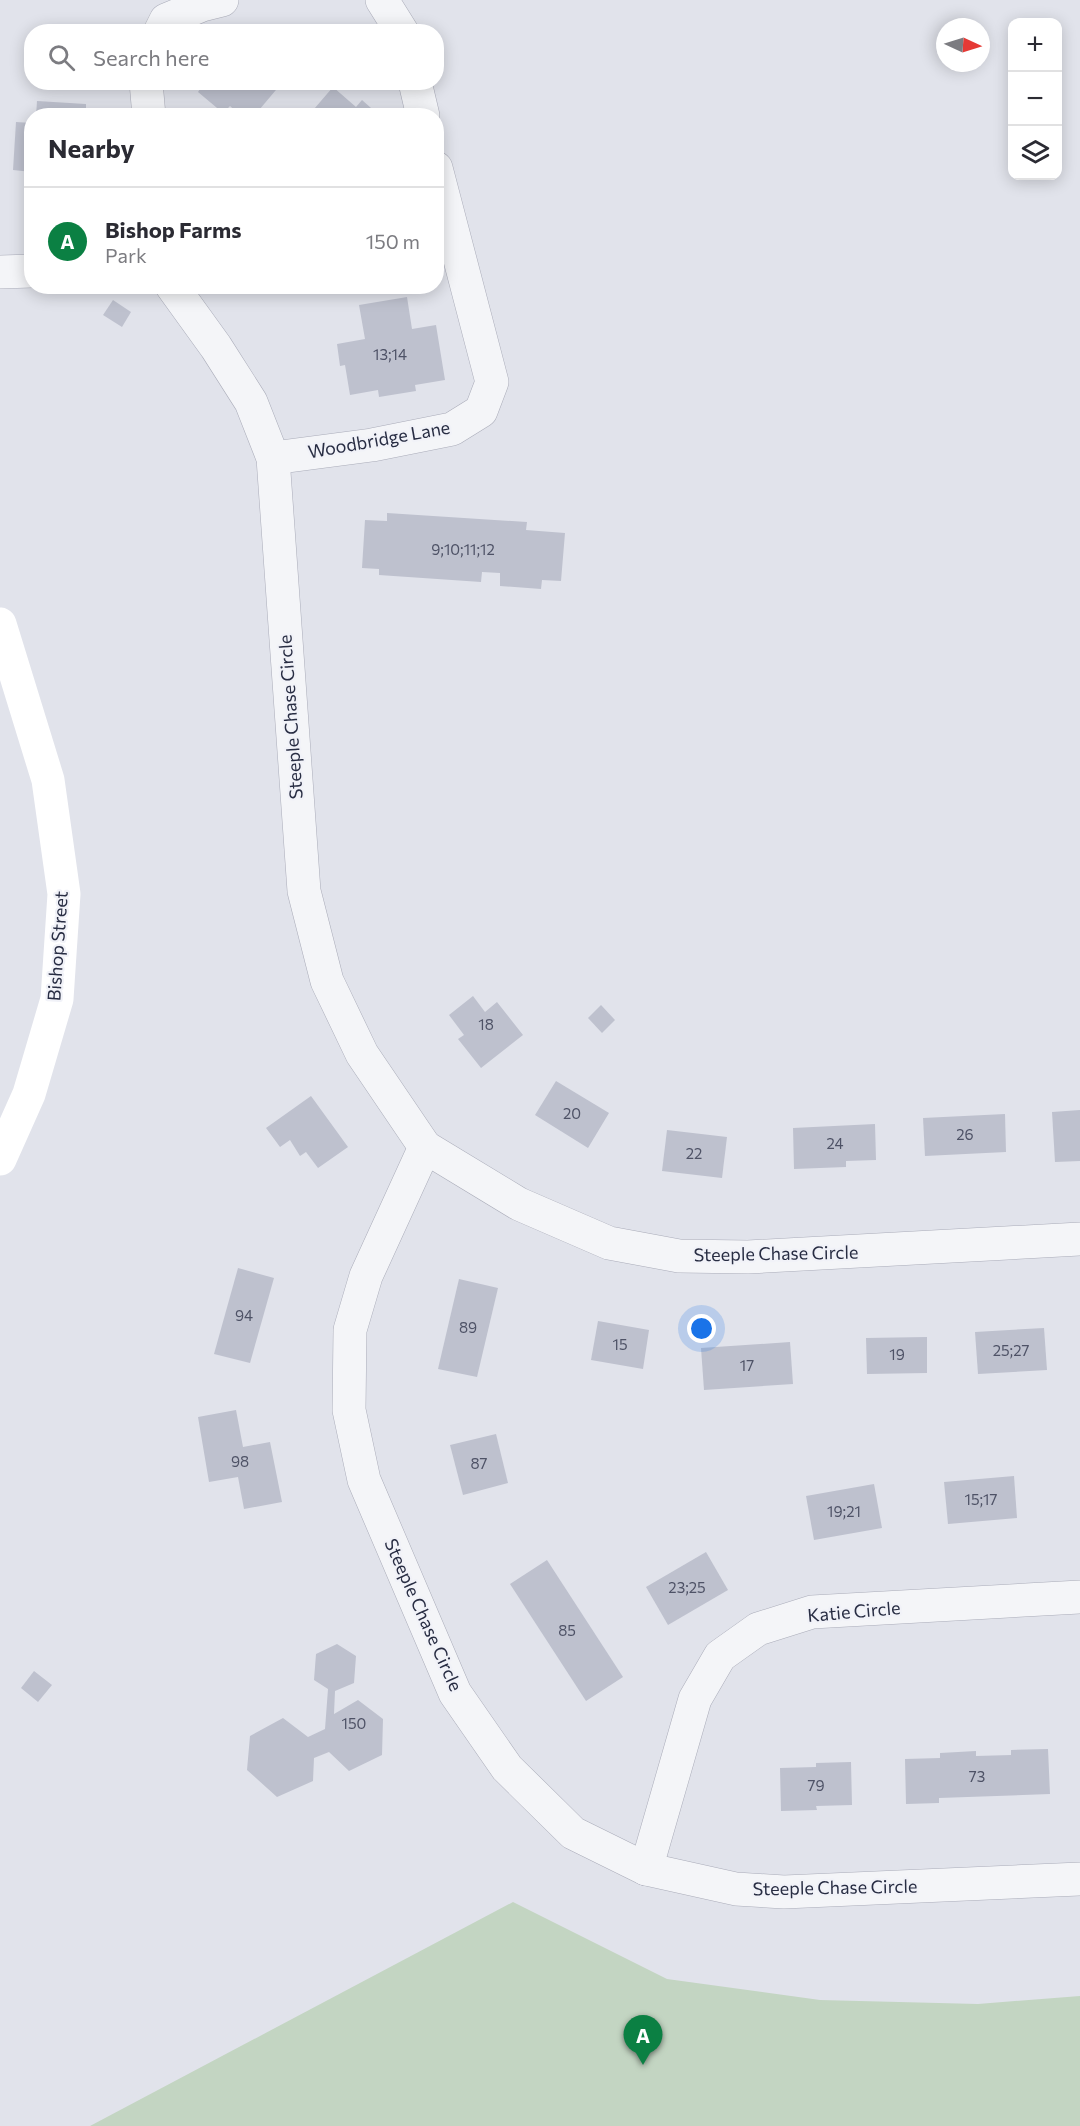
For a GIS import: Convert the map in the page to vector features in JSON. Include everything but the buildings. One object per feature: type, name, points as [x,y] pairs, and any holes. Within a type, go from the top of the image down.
[{"type":"street","points":[[164,24],[166,20],[202,5],[222,0]]},
{"type":"street","points":[[382,0],[397,24]]},
{"type":"street","points":[[147,90],[148,108]]},
{"type":"street","points":[[417,90],[421,108]]},
{"type":"street","name":"Woodbridge Lane","points":[[273,458],[372,445],[452,429],[481,411],[492,382],[444,199]]},
{"type":"street","points":[[0,272],[24,271]]},
{"type":"street","name":"Steeple Chase Circle","points":[[178,294],[216,347],[251,402],[273,458],[304,891],[327,981],[362,1054],[425,1147],[519,1204],[609,1243],[679,1256],[748,1257],[1080,1239]]},
{"type":"street","name":"Bishop Street","points":[[0,624],[48,780],[64,894],[57,999],[29,1094],[0,1159]]},
{"type":"street","name":"Steeple Chase Circle","points":[[425,1147],[366,1276],[350,1330],[349,1410],[364,1480],[455,1693],[507,1768],[573,1833],[646,1869],[736,1889],[784,1892],[1080,1879]]},
{"type":"street","name":"Katie Circle","points":[[646,1869],[695,1699],[720,1656],[758,1629],[812,1612],[1080,1597]]},
{"type":"green space","points":[[513,1902],[667,1979],[820,2000],[978,2004],[1080,1996],[1080,2126],[90,2126]]},
{"type":"place","name":"Bishop Farms","points":[[643,2065]]}]
